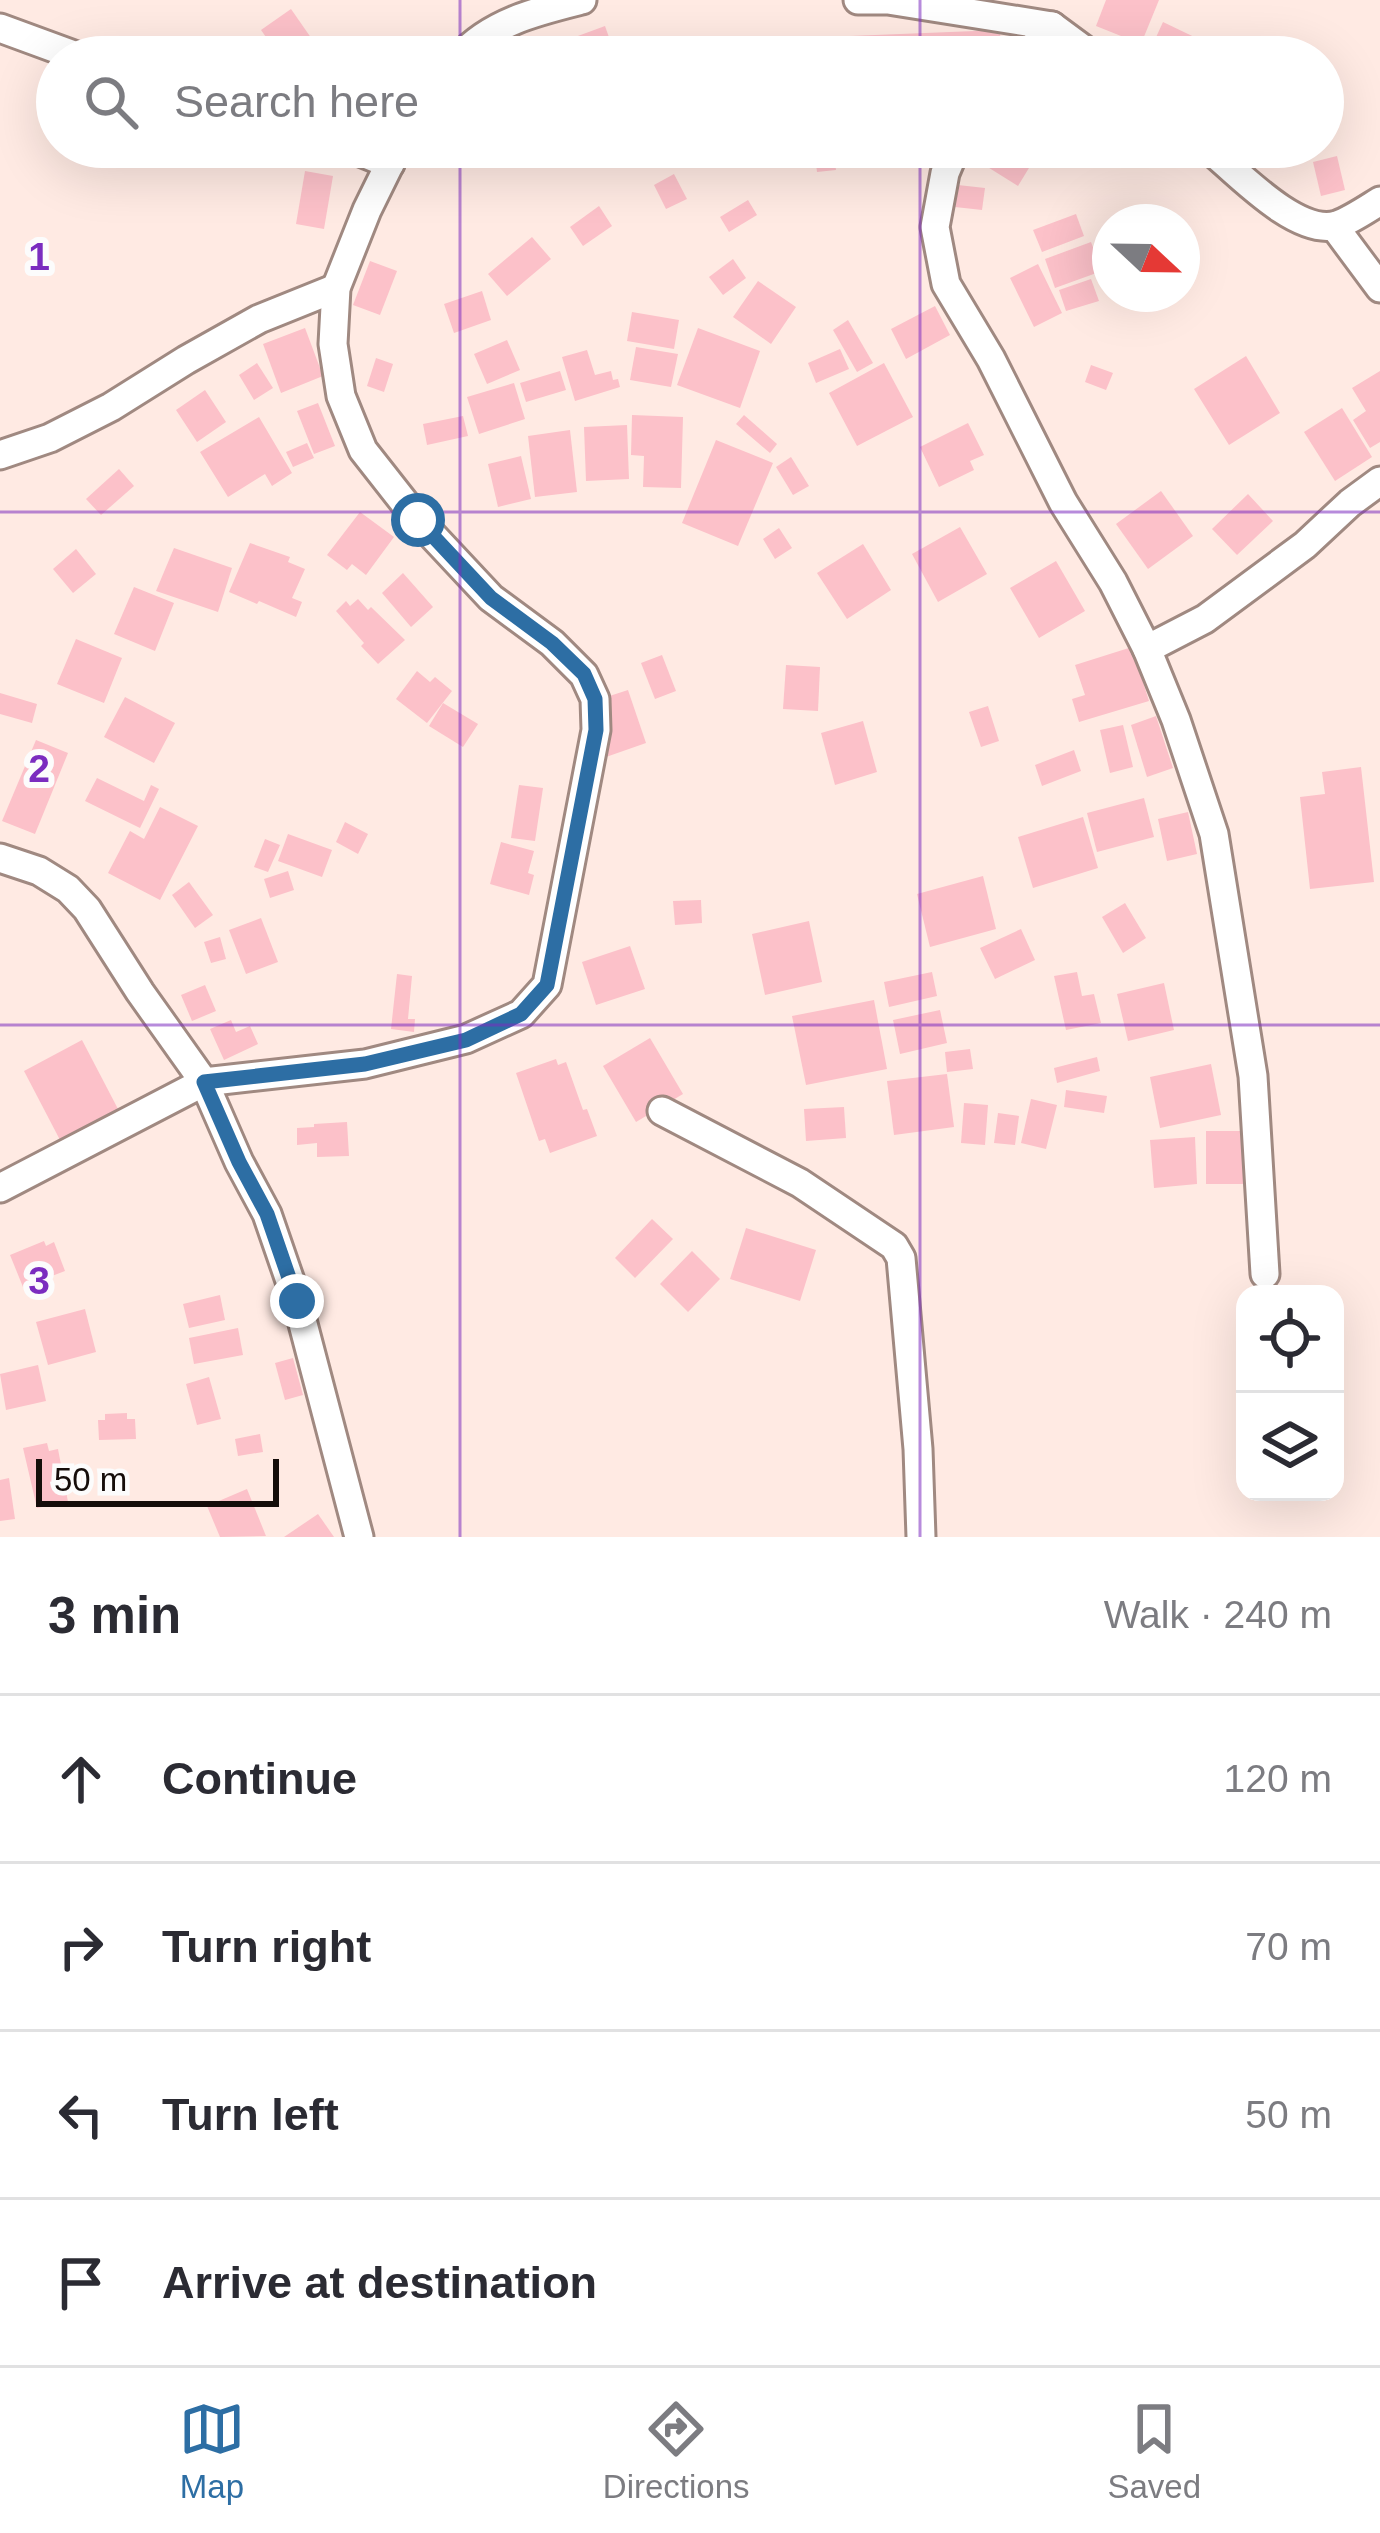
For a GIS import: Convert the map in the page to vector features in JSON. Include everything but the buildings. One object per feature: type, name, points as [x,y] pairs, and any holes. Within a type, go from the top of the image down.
[{"type":"street","points":[[486,36],[539,10],[582,0]]},
{"type":"street","points":[[858,0],[888,0],[1052,26],[1066,36]]},
{"type":"street","points":[[1043,36],[1052,26]]},
{"type":"street","points":[[0,28],[36,41]]},
{"type":"street","points":[[0,1188],[204,1082],[365,1064],[466,1040],[521,1014],[547,985],[596,730],[595,699],[584,674],[552,643],[491,598],[418,520],[363,450],[341,397],[333,344],[336,288],[388,168]]},
{"type":"street","points":[[948,168],[934,227],[946,284],[1147,649],[1214,834],[1253,1076],[1265,1274]]},
{"type":"street","points":[[1232,168],[1306,224],[1334,226],[1380,201]]},
{"type":"street","points":[[1334,226],[1380,288]]},
{"type":"street","points":[[0,455],[50,439],[260,319],[336,288]]},
{"type":"street","points":[[1147,649],[1205,619],[1305,545],[1380,481]]},
{"type":"street","points":[[0,858],[39,871],[87,909],[204,1082],[267,1214],[297,1301],[359,1537]]},
{"type":"street","points":[[662,1111],[800,1183],[894,1246],[902,1258],[921,1537]]},
{"type":"route","points":[[297,1301],[259,1195],[204,1082],[365,1064],[466,1040],[521,1014],[547,985],[596,730],[595,699],[584,674],[552,643],[491,598],[418,520]]}]
